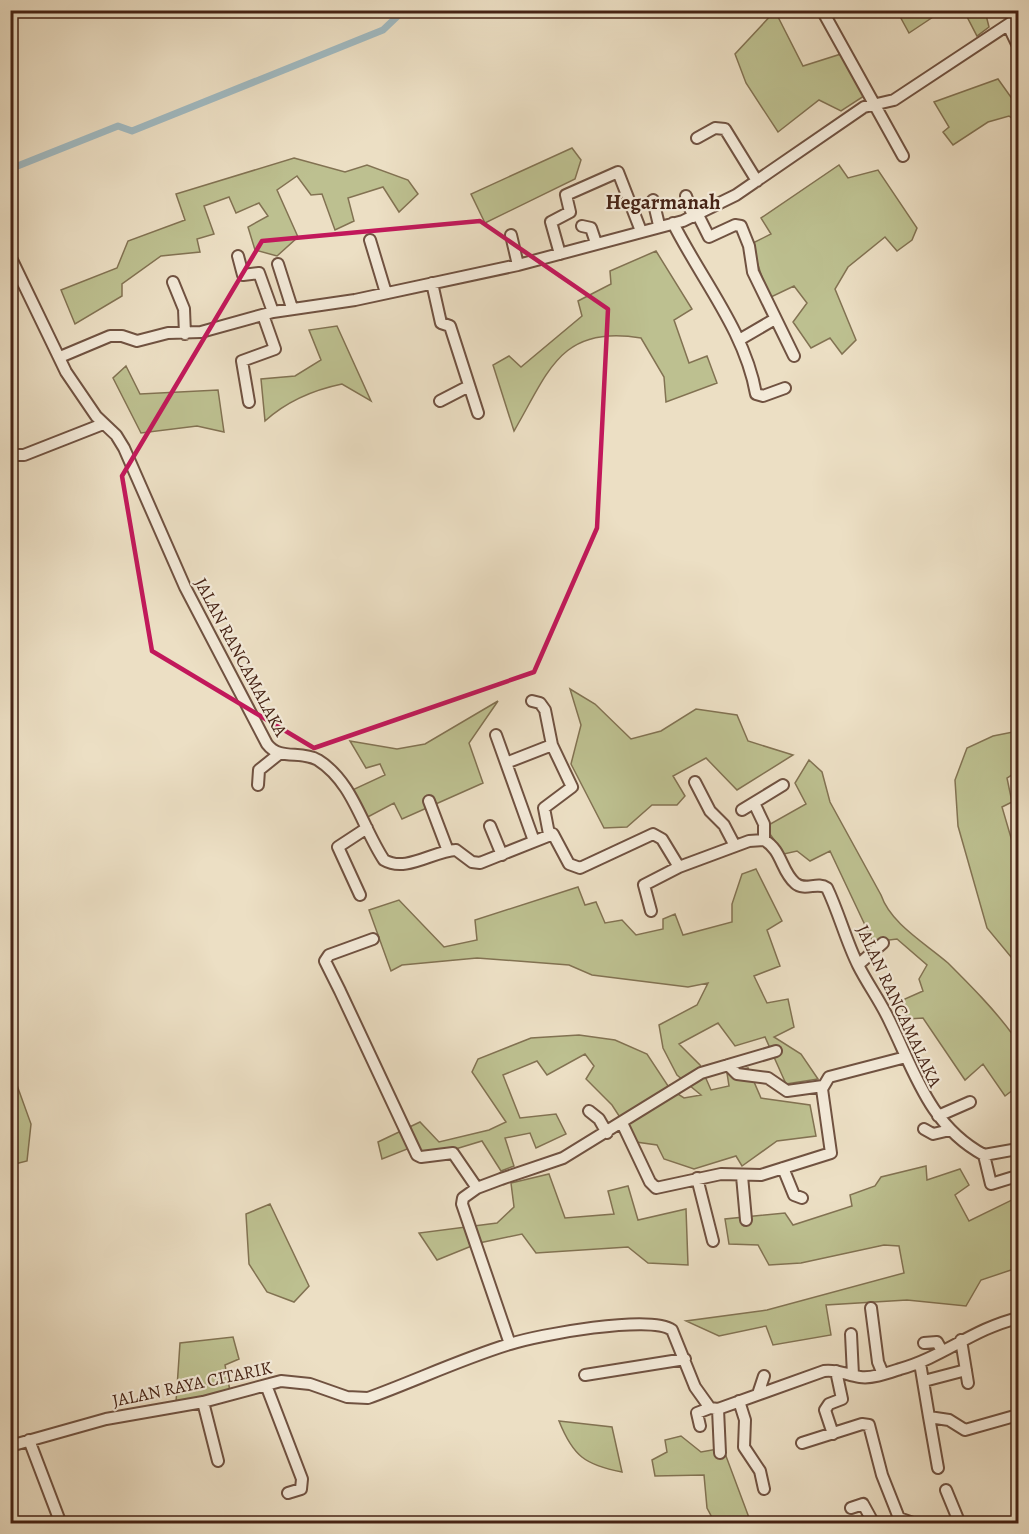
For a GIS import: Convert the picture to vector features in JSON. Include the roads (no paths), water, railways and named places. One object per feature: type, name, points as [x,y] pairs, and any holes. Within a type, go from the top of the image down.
[{"type":"street","points":[[822,10],[903,156]]},
{"type":"street","points":[[60,357],[110,336],[137,340],[168,333],[185,334],[292,308],[386,293],[518,265],[696,216],[756,181],[864,107],[894,100],[1018,18]]},
{"type":"street","points":[[1008,25],[1018,46]]},
{"type":"street","points":[[697,138],[715,128],[725,129],[756,181]]},
{"type":"street","points":[[560,254],[551,222],[570,212],[565,196],[616,173],[620,173],[641,231]]},
{"type":"street","points":[[686,196],[709,237],[735,225],[741,226],[749,246],[753,272],[794,356]]},
{"type":"street","points":[[653,200],[660,225]]},
{"type":"street","points":[[673,223],[739,340],[757,396],[785,388]]},
{"type":"street","points":[[582,226],[591,228],[597,243]]},
{"type":"street","points":[[512,235],[518,265]]},
{"type":"street","points":[[370,240],[386,293]]},
{"type":"street","name":"JALAN RANCAMALAKA","points":[[10,256],[71,379],[103,424],[116,435],[124,448],[148,506],[221,660],[267,744],[279,754],[310,757],[327,767],[345,787],[382,857],[390,863],[417,861],[448,851]]},
{"type":"street","points":[[238,256],[243,275],[259,273],[275,349],[242,361],[249,402]]},
{"type":"street","points":[[278,264],[292,308]]},
{"type":"street","points":[[173,282],[184,309],[185,334]]},
{"type":"street","points":[[432,283],[441,322],[449,325],[478,413]]},
{"type":"street","points":[[739,340],[775,319]]},
{"type":"street","points":[[440,401],[469,386]]},
{"type":"street","points":[[10,455],[24,456],[103,424]]},
{"type":"street","points":[[532,701],[540,703],[545,710],[552,745],[572,787],[544,808],[549,834]]},
{"type":"street","points":[[495,735],[534,841]]},
{"type":"street","points":[[506,763],[552,745]]},
{"type":"street","points":[[258,785],[259,770],[279,754]]},
{"type":"street","points":[[695,782],[710,811],[724,825],[735,846]]},
{"type":"street","points":[[742,810],[783,785]]},
{"type":"street","points":[[429,801],[448,851],[456,850],[476,863],[502,855],[549,834],[556,836],[568,863],[576,868],[653,834],[662,839],[679,867]]},
{"type":"street","points":[[651,911],[644,885],[679,867],[735,846],[764,840],[764,824],[754,803]]},
{"type":"street","points":[[490,826],[502,855]]},
{"type":"street","points":[[360,895],[338,848],[367,828]]},
{"type":"street","name":"JALAN RANCAMALAKA","points":[[764,840],[780,855],[790,877],[797,885],[806,888],[822,885],[827,888],[858,965],[890,1021],[922,1094],[950,1130],[984,1155]]},
{"type":"street","points":[[373,939],[329,955],[325,961],[327,968],[417,1155],[453,1153],[477,1188]]},
{"type":"street","points":[[858,965],[883,943]]},
{"type":"street","points":[[510,1344],[462,1204],[463,1198],[477,1188],[562,1158],[607,1133],[701,1073],[776,1051]]},
{"type":"street","points":[[728,1065],[737,1074],[768,1078],[787,1091],[823,1086],[830,1077],[906,1058]]},
{"type":"street","points":[[622,1123],[650,1182],[656,1188],[721,1174],[761,1175],[829,1154],[832,1150],[823,1086]]},
{"type":"street","points":[[938,1116],[970,1102]]},
{"type":"street","points":[[589,1112],[599,1119],[607,1133]]},
{"type":"street","points":[[924,1129],[933,1134],[950,1130]]},
{"type":"street","points":[[1017,1176],[992,1185],[984,1155],[1018,1149]]},
{"type":"street","points":[[783,1168],[794,1195],[802,1198]]},
{"type":"street","points":[[741,1176],[746,1220]]},
{"type":"street","points":[[697,1178],[713,1241]]},
{"type":"street","points":[[871,1308],[878,1362],[883,1374]]},
{"type":"street","points":[[700,1426],[697,1413],[824,1371],[865,1377],[883,1374],[920,1363],[984,1328],[1018,1318]]},
{"type":"street","name":"JALAN RAYA CITARIK","points":[[10,1446],[106,1419],[203,1402],[290,1380],[347,1397],[368,1398],[510,1344],[615,1325],[662,1325],[675,1333],[695,1387],[714,1408]]},
{"type":"street","points":[[851,1334],[853,1375]]},
{"type":"street","points":[[961,1340],[968,1383]]},
{"type":"street","points":[[924,1343],[937,1342],[942,1351]]},
{"type":"street","points":[[585,1375],[685,1359]]},
{"type":"street","points":[[920,1363],[938,1468]]},
{"type":"street","points":[[924,1381],[966,1370]]},
{"type":"street","points":[[833,1434],[825,1410],[829,1404],[842,1399],[836,1371]]},
{"type":"street","points":[[758,1394],[764,1376]]},
{"type":"street","points":[[266,1385],[302,1479],[301,1489],[288,1493]]},
{"type":"street","points":[[739,1401],[745,1420],[744,1447],[760,1471],[764,1489]]},
{"type":"street","points":[[203,1402],[218,1461]]},
{"type":"street","points":[[714,1408],[720,1453]]},
{"type":"street","points":[[929,1417],[949,1420],[965,1430],[1018,1415]]},
{"type":"street","points":[[802,1443],[862,1424],[869,1425],[882,1475],[899,1518],[916,1524]]},
{"type":"street","points":[[28,1440],[61,1524]]},
{"type":"street","points":[[946,1490],[960,1524]]},
{"type":"street","points":[[851,1508],[864,1505],[874,1524]]},
{"type":"waterway","points":[[10,169],[118,126],[132,131],[383,30],[404,10]]},
{"type":"district","name":"Hegarmanah","points":[[663,202]]}]
